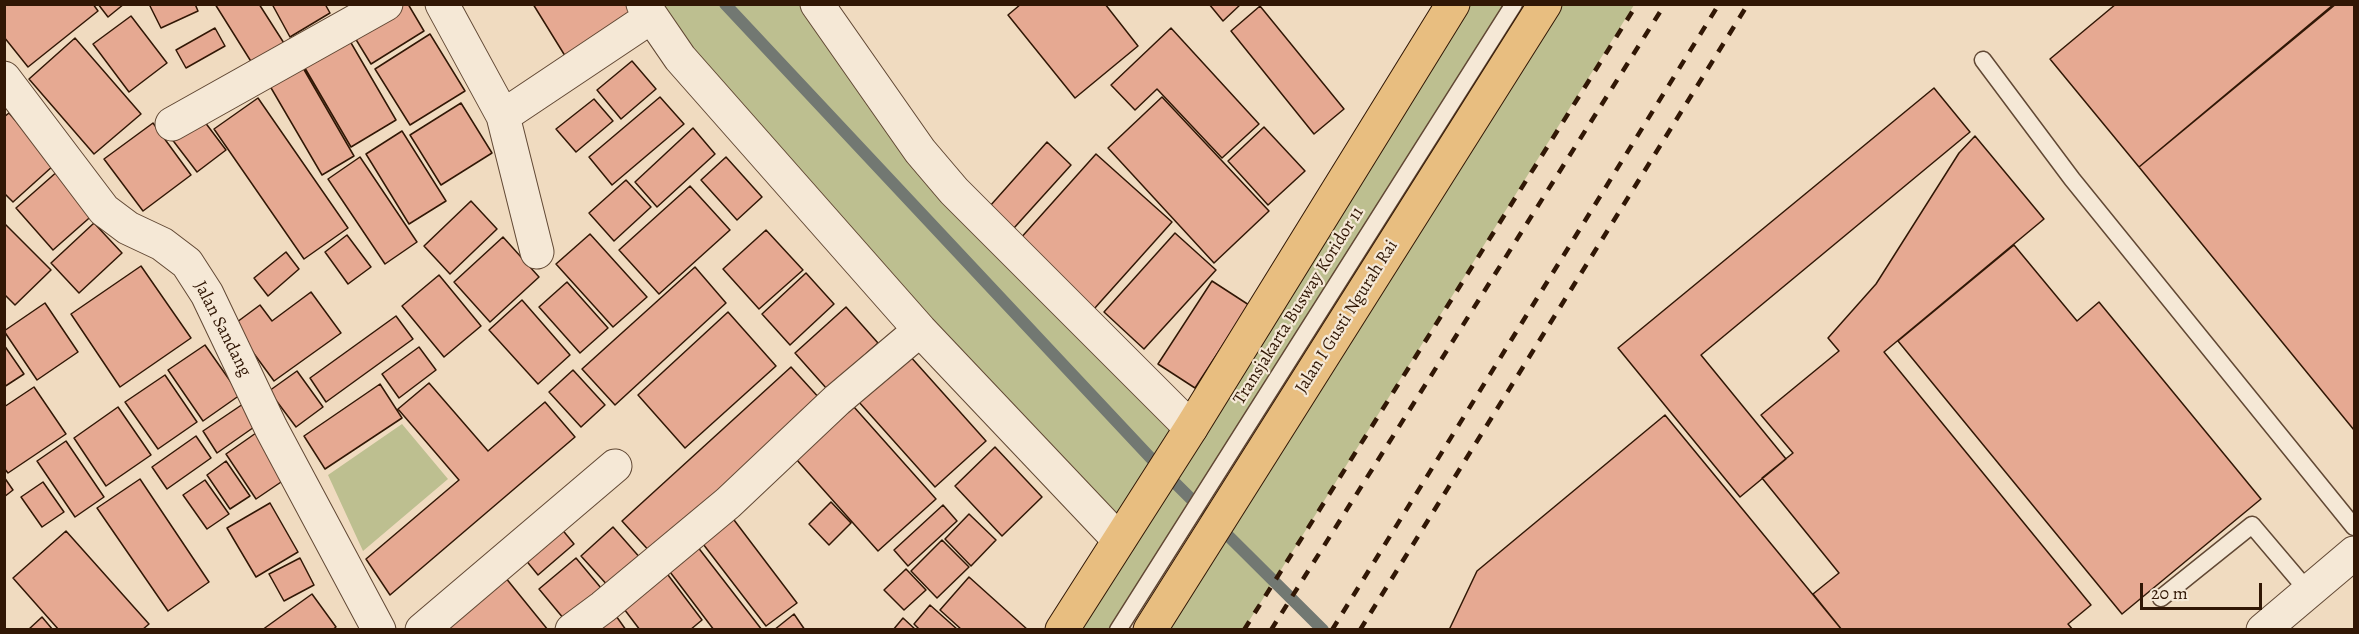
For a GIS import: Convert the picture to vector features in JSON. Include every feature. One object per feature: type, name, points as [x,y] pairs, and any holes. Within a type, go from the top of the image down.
[{"type":"main road","points":[[1062,630],[1453,4]]},
{"type":"main road","name":"Jalan I Gusti Ngurah Rai","points":[[1150,630],[1175,563],[1545,4]]},
{"type":"street","points":[[172,123],[386,4]]},
{"type":"street","points":[[442,4],[503,116],[537,252]]},
{"type":"street","points":[[817,4],[921,151],[954,191],[1184,438]]},
{"type":"street","points":[[503,116],[647,11],[680,58],[920,330],[1119,540]]},
{"type":"street","name":"Jalan Sandang","points":[[5,78],[104,210],[128,228],[162,244],[187,263],[207,294],[366,623]]},
{"type":"street","points":[[572,630],[728,503],[837,400],[920,330]]},
{"type":"street","points":[[422,630],[615,466]]},
{"type":"street","points":[[2263,630],[2355,553]]},
{"type":"lane","name":"Transjakarta Busway Koridor 11","points":[[1225,485],[1514,4]]},
{"type":"lane","points":[[1983,60],[2072,179],[2355,527]]},
{"type":"lane","points":[[2161,598],[2252,525],[2308,591]]},
{"type":"lane","points":[[1118,630],[1175,563]]},
{"type":"green space","points":[[644,5],[819,5],[929,161],[1191,427],[1453,5],[1514,5],[1119,630],[1062,629],[1119,540]]},
{"type":"green space","points":[[1545,5],[1634,5],[1244,629],[1152,630]]},
{"type":"green space","points":[[402,424],[448,479],[363,551],[328,475]]},
{"type":"building","points":[[4,4],[93,4],[98,11],[28,67],[4,37]]},
{"type":"building","points":[[98,4],[124,4],[108,17]]},
{"type":"building","points":[[149,4],[195,4],[198,11],[161,28]]},
{"type":"building","points":[[215,4],[259,4],[289,51],[257,71]]},
{"type":"building","points":[[272,4],[325,4],[330,13],[290,37]]},
{"type":"building","points":[[398,4],[408,4],[424,31],[371,64],[352,33]]},
{"type":"building","points":[[533,4],[634,4],[639,13],[567,59]]},
{"type":"building","points":[[1021,4],[1105,4],[1138,46],[1075,98],[1008,15]]},
{"type":"building","points":[[1209,4],[1241,4],[1223,21]]},
{"type":"building","points":[[2116,4],[2334,4],[2139,167],[2050,59]]},
{"type":"building","points":[[2336,4],[2354,4],[2354,430],[2139,167]]},
{"type":"building","points":[[1260,6],[1344,109],[1314,134],[1231,31]]},
{"type":"building","points":[[131,16],[167,63],[129,92],[93,44]]},
{"type":"building","points":[[215,28],[225,46],[186,68],[176,50]]},
{"type":"building","points":[[1171,28],[1259,124],[1222,158],[1157,89],[1135,110],[1111,85]]},
{"type":"building","points":[[430,34],[465,91],[410,125],[375,69]]},
{"type":"building","points":[[347,36],[396,120],[351,147],[302,63]]},
{"type":"building","points":[[75,38],[141,114],[94,154],[29,79]]},
{"type":"building","points":[[299,61],[354,156],[322,175],[267,81]]},
{"type":"building","points":[[632,61],[656,89],[621,119],[597,90]]},
{"type":"building","points":[[1934,88],[1970,132],[1701,355],[1786,459],[1740,497],[1618,348]]},
{"type":"building","points":[[660,97],[684,124],[612,185],[589,157]]},
{"type":"building","points":[[1162,97],[1269,211],[1214,263],[1108,148]]},
{"type":"building","points":[[258,98],[348,228],[304,259],[214,129]]},
{"type":"building","points":[[594,99],[613,121],[576,152],[556,129]]},
{"type":"building","points":[[461,103],[492,153],[441,185],[410,135]]},
{"type":"building","points":[[9,113],[54,165],[13,202],[4,193],[4,117]]},
{"type":"building","points":[[198,113],[226,150],[197,172],[168,134]]},
{"type":"building","points":[[153,123],[191,175],[143,211],[104,159]]},
{"type":"building","points":[[1264,127],[1305,171],[1268,205],[1228,161]]},
{"type":"building","points":[[693,128],[715,154],[657,207],[635,182]]},
{"type":"building","points":[[402,131],[446,201],[409,224],[366,154]]},
{"type":"building","points":[[1975,136],[2044,219],[1884,352],[2091,605],[2068,624],[2073,630],[1842,630],[1813,594],[1839,573],[1762,478],[1793,453],[1761,415],[1839,351],[1828,338],[1876,284],[1959,153]]},
{"type":"building","points":[[1047,142],[1071,165],[1014,228],[990,206]]},
{"type":"building","points":[[1096,154],[1172,222],[1094,309],[1019,240]]},
{"type":"building","points":[[360,157],[417,242],[385,264],[328,179]]},
{"type":"building","points":[[726,157],[762,197],[737,220],[701,180]]},
{"type":"building","points":[[59,170],[96,212],[53,250],[16,208]]},
{"type":"building","points":[[626,180],[651,207],[614,241],[589,213]]},
{"type":"building","points":[[690,186],[730,230],[659,294],[619,250]]},
{"type":"building","points":[[471,201],[497,229],[450,274],[424,246]]},
{"type":"building","points":[[4,223],[51,270],[15,305],[4,294]]},
{"type":"building","points":[[94,223],[122,253],[79,293],[51,263]]},
{"type":"building","points":[[766,230],[803,270],[759,309],[723,269]]},
{"type":"building","points":[[1175,233],[1216,270],[1144,349],[1104,312]]},
{"type":"building","points":[[590,234],[647,297],[613,327],[556,264]]},
{"type":"building","points":[[347,235],[371,267],[348,284],[325,252]]},
{"type":"building","points":[[503,237],[539,277],[490,322],[454,282]]},
{"type":"building","points":[[2014,245],[2077,321],[2099,302],[2261,499],[2122,614],[1898,341]]},
{"type":"building","points":[[286,252],[299,269],[268,296],[254,278]]},
{"type":"building","points":[[141,266],[191,338],[120,387],[71,314]]},
{"type":"building","points":[[695,267],[726,303],[615,405],[582,369]]},
{"type":"building","points":[[806,273],[834,304],[790,345],[762,314]]},
{"type":"building","points":[[439,275],[481,326],[444,357],[402,306]]},
{"type":"building","points":[[1212,281],[1249,305],[1195,388],[1158,364]]},
{"type":"building","points":[[567,282],[608,328],[580,353],[539,307]]},
{"type":"building","points":[[311,292],[341,333],[274,381],[233,325],[260,305],[272,321]]},
{"type":"building","points":[[522,300],[570,355],[538,384],[489,330]]},
{"type":"building","points":[[45,303],[78,352],[37,380],[4,331]]},
{"type":"building","points":[[846,307],[878,343],[827,389],[795,353]]},
{"type":"building","points":[[728,312],[776,366],[685,448],[638,395]]},
{"type":"building","points":[[396,316],[413,339],[326,402],[310,378]]},
{"type":"building","points":[[4,345],[24,374],[4,387]]},
{"type":"building","points":[[205,345],[240,395],[203,421],[168,370]]},
{"type":"building","points":[[419,347],[436,370],[399,398],[382,374]]},
{"type":"building","points":[[909,355],[986,441],[935,487],[858,401]]},
{"type":"building","points":[[791,367],[821,400],[652,554],[622,521]]},
{"type":"building","points":[[573,370],[605,405],[581,427],[549,392]]},
{"type":"building","points":[[297,371],[323,407],[296,427],[269,391]]},
{"type":"building","points":[[165,375],[197,422],[158,449],[125,402]]},
{"type":"building","points":[[429,383],[488,451],[545,402],[575,437],[390,595],[366,559],[459,480],[398,409]]},
{"type":"building","points":[[380,384],[402,418],[325,469],[304,436]]},
{"type":"building","points":[[34,387],[66,434],[8,473],[4,468],[4,407]]},
{"type":"building","points":[[243,404],[257,425],[217,453],[203,431]]},
{"type":"building","points":[[118,407],[151,455],[106,486],[74,438]]},
{"type":"building","points":[[854,407],[936,499],[878,551],[796,459]]},
{"type":"building","points":[[1665,415],[1842,630],[1449,630],[1477,571]]},
{"type":"building","points":[[256,433],[287,478],[256,499],[226,454]]},
{"type":"building","points":[[196,436],[211,458],[167,489],[152,467]]},
{"type":"building","points":[[66,441],[104,497],[75,517],[37,461]]},
{"type":"building","points":[[995,447],[1042,497],[1002,536],[955,486]]},
{"type":"building","points":[[226,461],[250,496],[230,509],[207,475]]},
{"type":"building","points":[[4,477],[13,490],[4,497]]},
{"type":"building","points":[[140,479],[209,582],[168,611],[97,508]]},
{"type":"building","points":[[205,480],[229,514],[207,529],[183,495]]},
{"type":"building","points":[[43,482],[64,512],[42,527],[21,497]]},
{"type":"building","points":[[831,502],[851,523],[829,545],[809,524]]},
{"type":"building","points":[[270,503],[298,552],[256,577],[227,528]]},
{"type":"building","points":[[943,505],[957,521],[908,566],[894,550]]},
{"type":"building","points":[[969,514],[996,540],[971,566],[945,539]]},
{"type":"building","points":[[731,516],[797,603],[766,626],[700,540]]},
{"type":"building","points":[[556,522],[574,544],[538,575],[520,553]]},
{"type":"building","points":[[613,527],[642,560],[610,588],[581,556]]},
{"type":"building","points":[[66,531],[149,624],[142,630],[59,630],[13,578]]},
{"type":"building","points":[[942,540],[969,567],[937,598],[911,571]]},
{"type":"building","points":[[697,546],[762,630],[714,630],[667,568]]},
{"type":"building","points":[[300,558],[314,585],[284,601],[269,574]]},
{"type":"building","points":[[576,558],[606,594],[569,625],[539,589]]},
{"type":"building","points":[[662,567],[702,620],[690,630],[640,630],[618,601]]},
{"type":"building","points":[[906,569],[926,590],[904,610],[884,590]]},
{"type":"building","points":[[505,577],[548,630],[444,630]]},
{"type":"building","points":[[969,577],[1028,630],[962,630],[940,610]]},
{"type":"building","points":[[312,594],[336,627],[332,630],[262,630]]},
{"type":"building","points":[[930,605],[958,630],[920,630],[914,624]]},
{"type":"building","points":[[614,613],[626,630],[593,630]]},
{"type":"building","points":[[794,614],[805,630],[774,630]]},
{"type":"building","points":[[42,617],[53,630],[28,630]]},
{"type":"building","points":[[903,618],[916,630],[893,630]]},
{"type":"waterway","points":[[725,4],[1161,469],[1323,630]]},
{"type":"railway","points":[[1244,630],[1637,4]]},
{"type":"railway","points":[[1271,630],[1665,4]]},
{"type":"railway","points":[[1332,630],[1719,4]]},
{"type":"railway","points":[[1360,630],[1748,4]]}]
